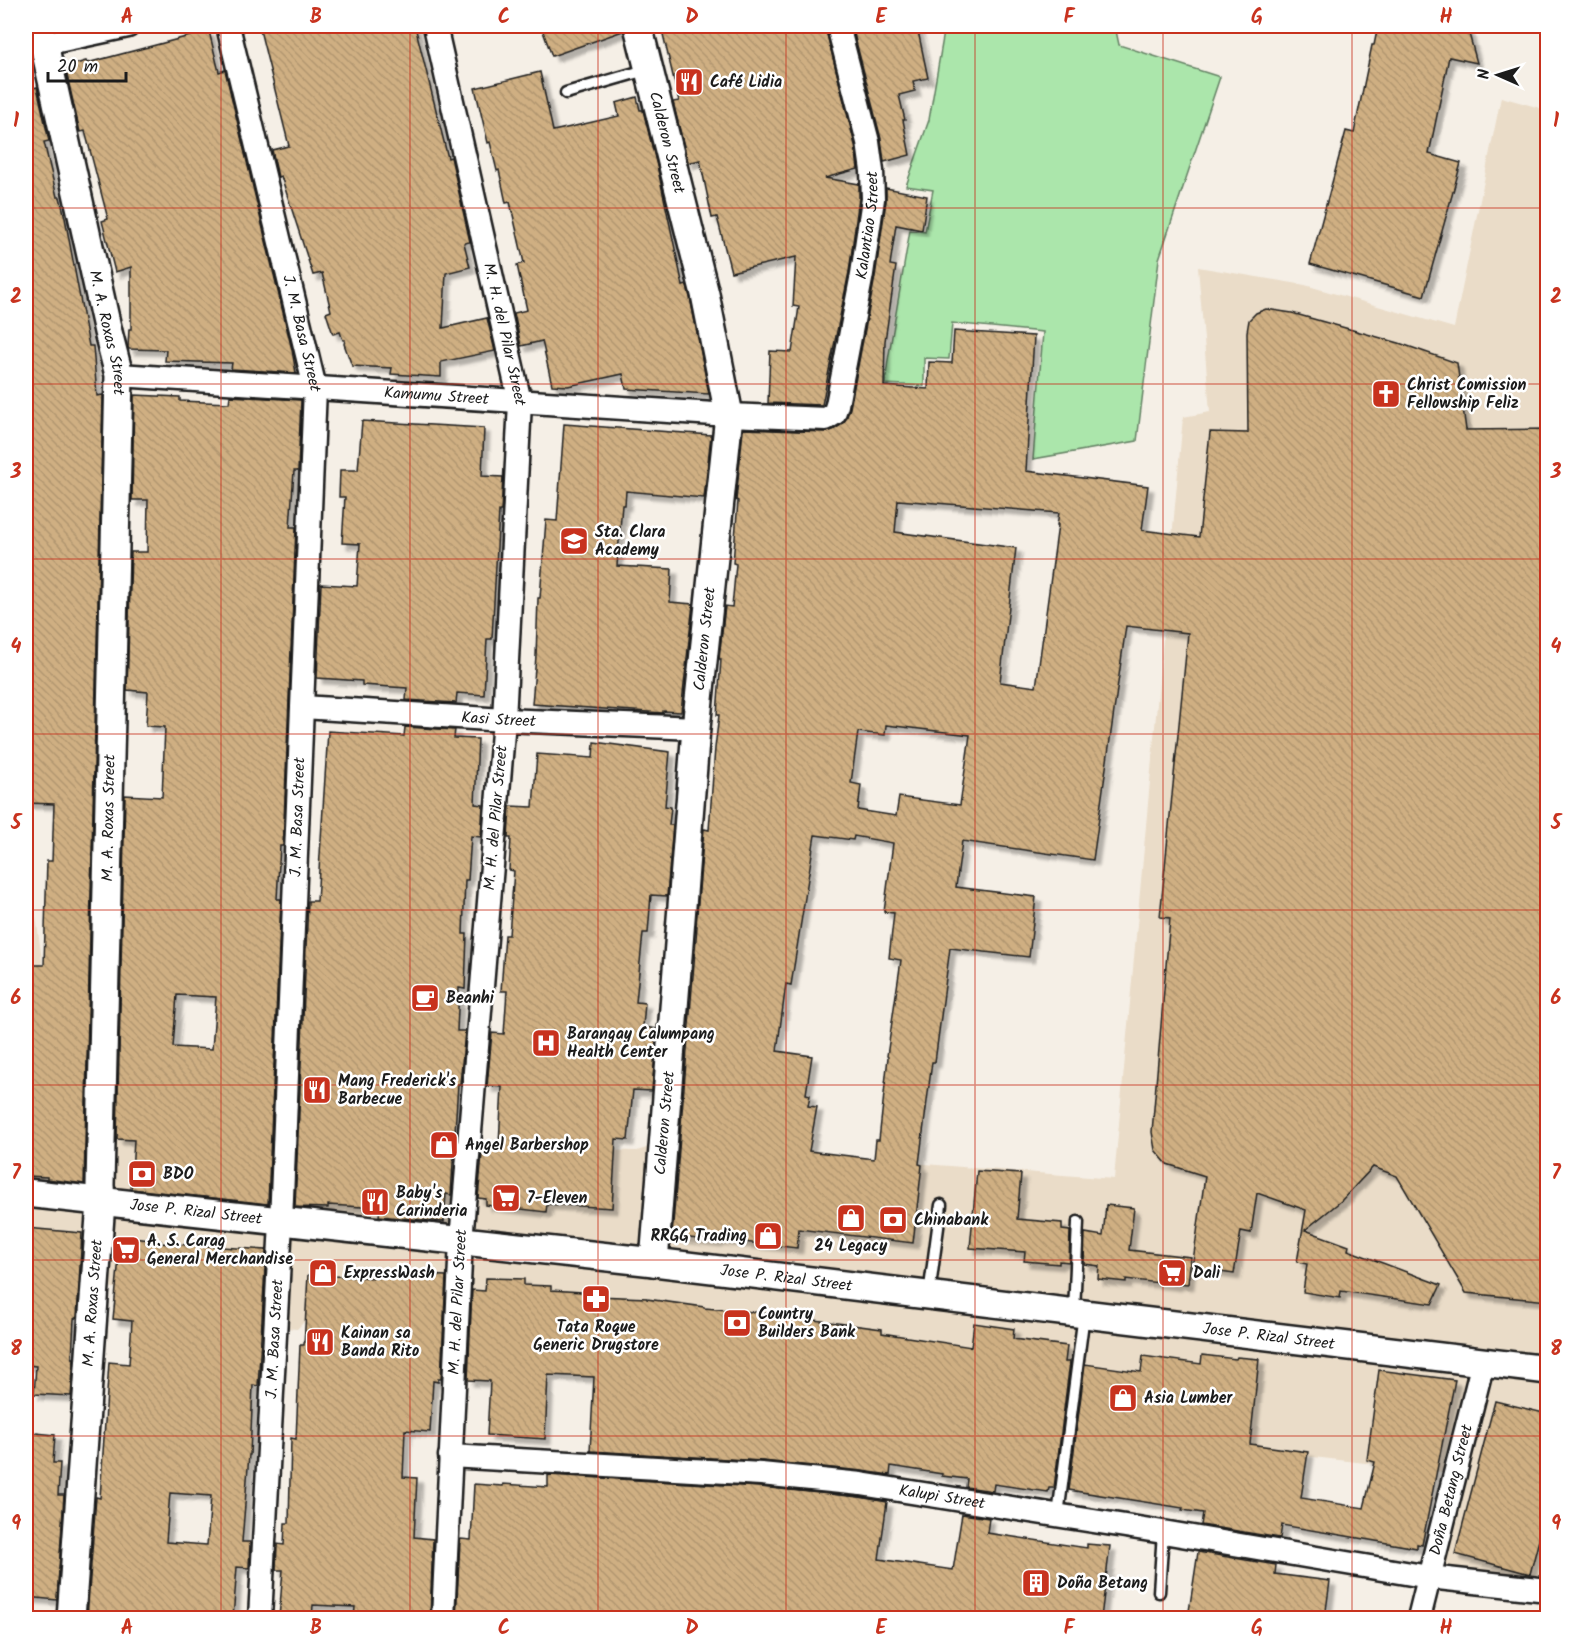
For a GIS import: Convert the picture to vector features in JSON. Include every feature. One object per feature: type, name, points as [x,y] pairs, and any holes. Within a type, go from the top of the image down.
[{"type":"street","points":[[40,35],[128,26]]},
{"type":"street","name":"J. M. Basa Street","points":[[228,26],[315,388],[281,1222],[260,1618]]},
{"type":"street","name":"M. H. del Pilar Street","points":[[435,26],[520,402],[504,720],[461,1241],[443,1618]]},
{"type":"street","name":"Calderon Street","points":[[638,26],[705,294],[729,415],[696,728],[654,1262]]},
{"type":"street","name":"Kalantiao Street","points":[[826,419],[834,414],[837,405],[862,274],[873,199],[868,142],[838,26]]},
{"type":"street","name":"M. A. Roxas Street","points":[[40,35],[119,375],[101,1202],[71,1618]]},
{"type":"street","name":"Kamumu Street","points":[[119,375],[520,402],[826,419]]},
{"type":"street","name":"Kasi Street","points":[[303,707],[504,720],[696,728]]},
{"type":"street","name":"Jose P. Rizal Street","points":[[26,1193],[654,1262],[1548,1370]]},
{"type":"street","name":"Doña Betang Street","points":[[1419,1618],[1483,1362]]},
{"type":"street","name":"Kalupi Street","points":[[450,1456],[761,1474],[861,1484],[1430,1577],[1548,1590]]},
{"type":"lane","points":[[566,93],[649,69]]},
{"type":"lane","points":[[929,1295],[941,1205]]},
{"type":"lane","points":[[1058,1515],[1079,1313],[1078,1222]]},
{"type":"lane","points":[[1159,1592],[1163,1532]]},
{"type":"shaded area","points":[[1501,97],[1547,110],[1547,1578],[1442,1566],[1461,1474],[1017,1423],[483,1342],[451,1328],[304,1322],[297,1329],[208,1321],[169,1293],[113,1288],[86,1279],[26,1273],[26,1099],[66,1107],[114,1110],[115,1124],[242,1125],[304,1129],[453,1147],[637,1151],[662,1143],[1114,1179],[1183,417],[1210,412],[1198,267],[1305,285],[1454,328]]},
{"type":"shaded area","points":[[26,806],[28,806],[27,851],[42,960],[39,1018],[26,1018]]},
{"type":"green space","points":[[945,26],[1115,26],[1119,45],[1220,77],[1159,259],[1137,441],[1033,459],[1043,332],[952,323],[949,359],[924,358],[924,386],[885,384],[910,230],[925,232],[933,190],[906,186],[929,120]]},
{"type":"building","points":[[259,26],[415,26],[448,158],[451,157],[470,242],[464,243],[470,267],[446,273],[443,328],[487,318],[495,351],[441,362],[441,377],[391,374],[392,368],[352,366],[344,344],[345,340],[340,332],[333,334],[326,313],[331,311],[322,273],[313,275],[281,176],[278,177],[272,150],[289,146]]},
{"type":"building","points":[[541,26],[623,26],[623,31],[552,56]]},
{"type":"building","points":[[661,26],[825,26],[855,145],[858,169],[825,178],[859,184],[859,198],[849,272],[822,405],[768,403],[770,351],[792,352],[799,307],[793,306],[796,257],[731,272],[717,217],[712,218],[700,160],[688,163],[673,102],[679,101]]},
{"type":"building","points":[[852,26],[917,26],[928,78],[913,81],[915,91],[899,95],[910,155],[884,162],[881,139]]},
{"type":"building","points":[[1378,26],[1467,26],[1477,63],[1449,57],[1429,154],[1461,163],[1424,296],[1310,264],[1346,131],[1354,133]]},
{"type":"building","points":[[209,31],[219,72],[225,70],[296,373],[231,369],[232,363],[165,361],[166,350],[129,349],[128,347],[129,329],[131,329],[131,267],[115,272],[102,221],[108,219],[85,131],[80,132],[65,67]]},
{"type":"building","points":[[540,72],[553,131],[619,116],[616,103],[637,97],[640,110],[643,110],[658,170],[683,286],[687,285],[690,297],[709,394],[626,389],[623,374],[568,386],[552,385],[542,341],[521,346],[514,313],[527,310],[517,265],[524,263],[510,202],[506,203],[499,170],[497,171],[490,142],[488,143],[475,88]]},
{"type":"building","points":[[37,87],[49,141],[44,142],[57,197],[60,197],[65,218],[89,346],[93,346],[97,396],[103,395],[84,1184],[47,1179],[47,1177],[26,1176],[26,965],[44,965],[47,861],[52,861],[54,804],[26,803],[26,521],[28,521],[26,300],[33,299],[26,273],[26,90]]},
{"type":"building","points":[[886,188],[927,196],[922,230],[896,225],[890,265],[896,266],[885,341],[884,386],[928,389],[929,362],[952,363],[954,331],[1034,336],[1026,471],[1148,486],[1142,530],[1199,537],[1210,432],[1248,433],[1247,332],[1249,320],[1256,313],[1266,309],[1292,313],[1399,343],[1457,363],[1466,430],[1548,429],[1548,1301],[1466,1293],[1397,1176],[1373,1167],[1341,1201],[1305,1230],[1349,1246],[1348,1250],[1441,1285],[1432,1304],[1341,1291],[1340,1298],[1303,1292],[1307,1264],[1297,1262],[1306,1210],[1257,1193],[1251,1233],[1241,1231],[1234,1274],[1192,1268],[1205,1176],[1167,1164],[1155,1150],[1152,1132],[1170,918],[1160,917],[1188,633],[1126,626],[1093,860],[962,841],[956,887],[1036,897],[1029,957],[950,948],[919,1164],[922,1165],[913,1243],[799,1229],[797,1248],[672,1236],[704,829],[709,830],[719,715],[717,715],[721,659],[719,659],[725,606],[732,607],[736,564],[733,563],[738,501],[736,500],[743,429],[825,432],[833,430],[846,419],[875,277]],"holes":[[[898,500],[1059,513],[1036,687],[1000,682],[1016,548],[895,532]],[[886,725],[970,735],[960,805],[899,797],[896,816],[858,810],[861,785],[851,783],[858,732],[885,735]],[[815,835],[853,840],[854,836],[893,843],[884,912],[894,913],[889,958],[901,960],[887,1056],[879,1140],[876,1140],[874,1159],[809,1151],[817,1107],[808,1106],[810,1095],[806,1094],[812,1056],[777,1051],[786,984],[791,985]]]},
{"type":"building","points":[[134,395],[180,397],[180,401],[229,403],[230,396],[301,400],[298,471],[294,471],[290,527],[296,527],[283,846],[280,846],[277,899],[281,899],[268,1204],[131,1189],[134,1140],[117,1139],[125,795],[162,797],[165,727],[146,726],[148,692],[127,690],[131,552],[147,552],[148,500],[132,500]],"holes":[[[177,995],[216,997],[212,1049],[173,1047]]]},
{"type":"building","points":[[362,421],[484,428],[482,476],[503,477],[492,639],[487,639],[484,695],[457,693],[456,703],[406,700],[407,688],[362,685],[362,681],[317,678],[321,584],[357,586],[360,544],[342,543],[345,497],[339,497],[340,470],[358,470]]},
{"type":"building","points":[[564,424],[711,435],[704,498],[626,491],[625,505],[622,505],[617,566],[672,569],[670,602],[693,604],[681,712],[663,711],[663,713],[532,704],[538,598],[540,598],[546,520],[557,521]]},
{"type":"building","points":[[405,727],[455,730],[454,738],[478,739],[475,804],[483,805],[481,837],[471,836],[468,880],[465,880],[463,934],[467,934],[465,989],[459,988],[457,1031],[465,1031],[460,1084],[458,1084],[451,1195],[446,1194],[444,1222],[379,1216],[380,1208],[328,1205],[328,1208],[295,1207],[308,901],[317,901],[328,731],[404,736]]},
{"type":"building","points":[[594,742],[670,752],[665,806],[671,807],[669,825],[673,825],[667,896],[651,895],[648,933],[643,933],[636,1002],[645,1003],[643,1027],[657,1029],[652,1091],[633,1090],[628,1140],[616,1139],[612,1208],[547,1204],[546,1212],[486,1205],[486,1199],[478,1198],[483,1143],[499,1144],[502,1087],[487,1086],[492,1033],[504,1034],[507,991],[501,991],[505,935],[509,935],[514,871],[509,870],[510,806],[533,807],[537,754],[593,758]]},
{"type":"building","points":[[977,1171],[1021,1174],[1017,1219],[1062,1223],[1062,1230],[1070,1231],[1069,1262],[1059,1261],[1059,1264],[1024,1261],[1025,1252],[970,1248]]},
{"type":"building","points":[[1106,1205],[1134,1208],[1129,1250],[1191,1257],[1188,1284],[1098,1279],[1099,1266],[1084,1264],[1085,1233],[1103,1236]]},
{"type":"building","points":[[26,1228],[82,1233],[77,1317],[74,1319],[71,1396],[34,1394],[36,1366],[26,1365]]},
{"type":"building","points":[[121,1237],[161,1241],[160,1243],[266,1250],[258,1386],[253,1385],[250,1455],[242,1542],[250,1542],[249,1568],[237,1567],[233,1618],[136,1616],[136,1618],[87,1618],[96,1497],[100,1498],[109,1362],[129,1364],[132,1321],[113,1319]],"holes":[[[170,1493],[211,1496],[207,1545],[166,1542]]]},
{"type":"building","points":[[379,1273],[446,1276],[441,1379],[438,1379],[438,1382],[433,1381],[430,1432],[405,1430],[403,1477],[417,1478],[414,1537],[433,1539],[430,1618],[354,1618],[355,1607],[313,1605],[312,1618],[279,1618],[283,1570],[276,1570],[277,1544],[284,1545],[285,1523],[289,1523],[291,1438],[296,1439],[300,1345],[304,1345],[308,1275],[379,1278]]},
{"type":"building","points":[[486,1278],[524,1279],[524,1285],[551,1286],[551,1290],[597,1293],[596,1296],[647,1298],[704,1308],[754,1312],[882,1329],[882,1333],[971,1347],[974,1323],[1014,1329],[1013,1339],[1067,1346],[1065,1362],[1070,1362],[1054,1488],[1049,1488],[1048,1492],[994,1484],[993,1491],[966,1487],[967,1479],[891,1466],[890,1475],[762,1461],[590,1451],[594,1377],[548,1375],[545,1439],[487,1435],[490,1381],[468,1380],[472,1290],[485,1291]]},
{"type":"building","points":[[1202,1355],[1259,1359],[1250,1444],[1308,1452],[1301,1498],[1364,1508],[1375,1462],[1367,1460],[1379,1370],[1455,1380],[1422,1545],[1417,1544],[1417,1548],[1282,1525],[1280,1538],[1201,1525],[1203,1513],[1182,1510],[1183,1508],[1069,1490],[1085,1364],[1141,1372],[1143,1356],[1201,1364]]},
{"type":"building","points":[[1495,1401],[1548,1414],[1548,1506],[1530,1574],[1455,1554]]},
{"type":"building","points":[[26,1432],[55,1435],[53,1463],[60,1463],[58,1495],[64,1495],[57,1600],[26,1597]]},
{"type":"building","points":[[548,1475],[760,1487],[887,1502],[879,1559],[953,1570],[962,1514],[989,1518],[987,1533],[1087,1548],[1087,1544],[1110,1546],[1101,1618],[456,1618],[460,1541],[461,1539],[471,1540],[474,1484],[548,1487]]},
{"type":"building","points":[[1198,1552],[1276,1565],[1275,1574],[1330,1581],[1325,1618],[1188,1618]]},
{"type":"place","name":"Café Lidia","points":[[689,82]]},
{"type":"place","name":"Christ Comission Fellowship Feliz","points":[[1386,394]]},
{"type":"place","name":"Sta. Clara Academy","points":[[574,541]]},
{"type":"place","name":"Beanhi","points":[[425,998]]},
{"type":"place","name":"Barangay Calumpang Health Center","points":[[546,1043]]},
{"type":"place","name":"Mang Frederick's Barbecue","points":[[317,1090]]},
{"type":"place","name":"Angel Barbershop","points":[[444,1145]]},
{"type":"place","name":"BDO","points":[[142,1174]]},
{"type":"place","name":"7-Eleven","points":[[506,1198]]},
{"type":"place","name":"Baby's Carinderia","points":[[375,1202]]},
{"type":"place","name":"24 Legacy","points":[[851,1218]]},
{"type":"place","name":"Chinabank","points":[[893,1220]]},
{"type":"place","name":"RRGG Trading","points":[[768,1236]]},
{"type":"place","name":"A. S. Carag General Merchandise","points":[[126,1250]]},
{"type":"place","name":"ExpressWash","points":[[323,1273]]},
{"type":"place","name":"Dali","points":[[1172,1273]]},
{"type":"place","name":"Tata Roque Generic Drugstore","points":[[596,1299]]},
{"type":"place","name":"Country Builders Bank","points":[[737,1323]]},
{"type":"place","name":"Kainan sa Banda Rito","points":[[320,1342]]},
{"type":"place","name":"Asia Lumber","points":[[1123,1398]]},
{"type":"place","name":"Doña Betang","points":[[1036,1583]]}]
